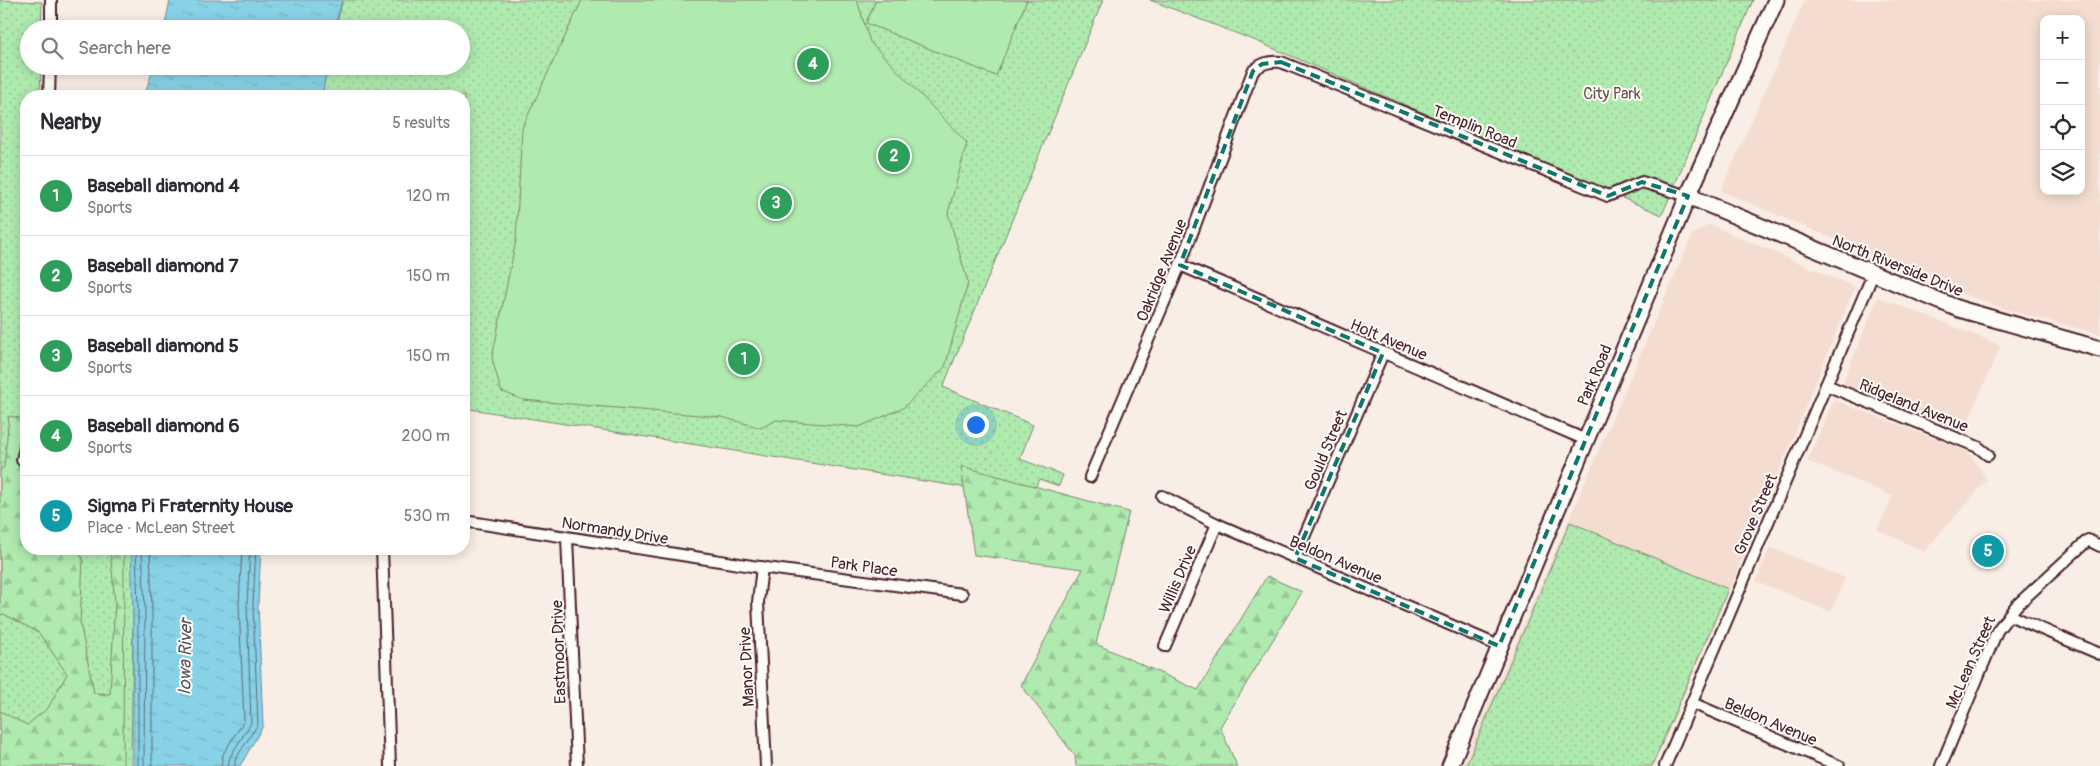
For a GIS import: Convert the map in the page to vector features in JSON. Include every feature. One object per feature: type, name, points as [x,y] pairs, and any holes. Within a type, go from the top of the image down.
[{"type":"street","points":[[51,0],[51,20]]},
{"type":"street","name":"Park Road","points":[[1450,766],[1688,196],[1776,0]]},
{"type":"street","name":"Templin Road","points":[[1253,72],[1262,64],[1272,61],[1281,62],[1608,196],[1642,182],[1688,196]]},
{"type":"street","name":"Oakridge Avenue","points":[[1090,477],[1180,265],[1253,72]]},
{"type":"street","points":[[49,90],[50,75]]},
{"type":"street","name":"North Riverside Drive","points":[[1688,196],[1959,309],[2100,349]]},
{"type":"street","name":"Holt Avenue","points":[[1180,265],[1586,440]]},
{"type":"street","name":"Grove Street","points":[[1665,766],[1873,274]]},
{"type":"street","name":"Gould Street","points":[[1295,558],[1383,353]]},
{"type":"street","name":"Ridgeland Avenue","points":[[1826,385],[1978,447],[1988,455]]},
{"type":"street","name":"Beldon Avenue","points":[[1162,496],[1217,524],[1499,646]]},
{"type":"street","name":"Normandy Drive","points":[[470,522],[762,567]]},
{"type":"street","name":"Willis Drive","points":[[1165,646],[1217,524]]},
{"type":"street","name":"Eastmoor Drive","points":[[567,538],[577,766]]},
{"type":"street","name":"McLean Street","points":[[1941,766],[1998,631],[2008,614],[2088,540],[2100,546]]},
{"type":"street","points":[[382,555],[390,766]]},
{"type":"street","name":"Park Place","points":[[762,567],[962,594]]},
{"type":"street","name":"Manor Drive","points":[[762,567],[758,602],[766,766]]},
{"type":"street","points":[[2008,614],[2100,654]]},
{"type":"street","name":"Beldon Avenue","points":[[1692,703],[1839,766]]},
{"type":"highlighted area","points":[[1281,62],[1608,196],[1642,182],[1688,196],[1499,646],[1295,558],[1383,353],[1180,265],[1253,71],[1262,64]]},
{"type":"shaded area","points":[[1805,0],[2100,0],[2100,334],[2014,312],[1963,294],[1721,191]]},
{"type":"shaded area","points":[[1709,224],[1855,287],[1751,539],[1654,766],[1462,766],[1692,235]]},
{"type":"shaded area","points":[[1878,297],[2001,345],[1962,435],[1841,387]]},
{"type":"shaded area","points":[[1834,400],[1968,451],[1987,480],[1924,552],[1877,529],[1893,496],[1807,461]]},
{"type":"shaded area","points":[[1770,547],[1845,578],[1831,612],[1756,581]]},
{"type":"green space","points":[[0,0],[42,2],[41,20],[20,20],[20,75],[41,75],[40,90],[20,90],[20,555],[134,555],[131,766],[0,766]]},
{"type":"green space","points":[[343,0],[1103,0],[943,387],[1033,425],[1020,459],[1063,475],[1059,486],[1039,479],[1031,498],[470,409],[470,90],[323,90],[326,75],[470,75],[470,20],[337,20]]},
{"type":"green space","points":[[582,0],[857,0],[870,42],[967,143],[948,213],[968,283],[945,367],[903,408],[859,427],[776,420],[761,428],[722,417],[523,400],[501,391],[492,358],[516,240],[522,128]]},
{"type":"green space","points":[[876,0],[1027,0],[996,76],[866,23]]},
{"type":"green space","name":"City Park","points":[[1150,0],[1753,0],[1662,215],[1256,41]]},
{"type":"green space","points":[[9,416],[20,418],[20,555],[81,555],[83,560],[80,622],[94,693],[110,694],[115,602],[111,555],[124,555],[123,766],[0,766],[0,711],[27,725],[48,708],[67,674],[39,633],[4,614],[0,615],[0,470],[4,467]]},
{"type":"green space","points":[[961,466],[1129,512],[1096,644],[1198,690],[1267,576],[1302,592],[1220,727],[1237,766],[1076,766],[1075,756],[1021,685],[1083,569],[974,555]]},
{"type":"green space","points":[[1570,522],[1728,589],[1652,766],[1466,766]]},
{"type":"water","points":[[170,0],[342,0],[336,20],[166,20]]},
{"type":"water","points":[[151,75],[326,75],[323,90],[146,90]]},
{"type":"water","name":"Iowa River","points":[[131,555],[261,555],[258,604],[263,726],[240,766],[133,766]]},
{"type":"place","name":"Baseball diamond 6","points":[[813,64]]},
{"type":"place","name":"Baseball diamond 7","points":[[894,156]]},
{"type":"place","name":"Baseball diamond 5","points":[[776,203]]},
{"type":"place","name":"Baseball diamond 4","points":[[744,359]]},
{"type":"place","name":"Sigma Pi Fraternity House","points":[[1988,551]]}]
